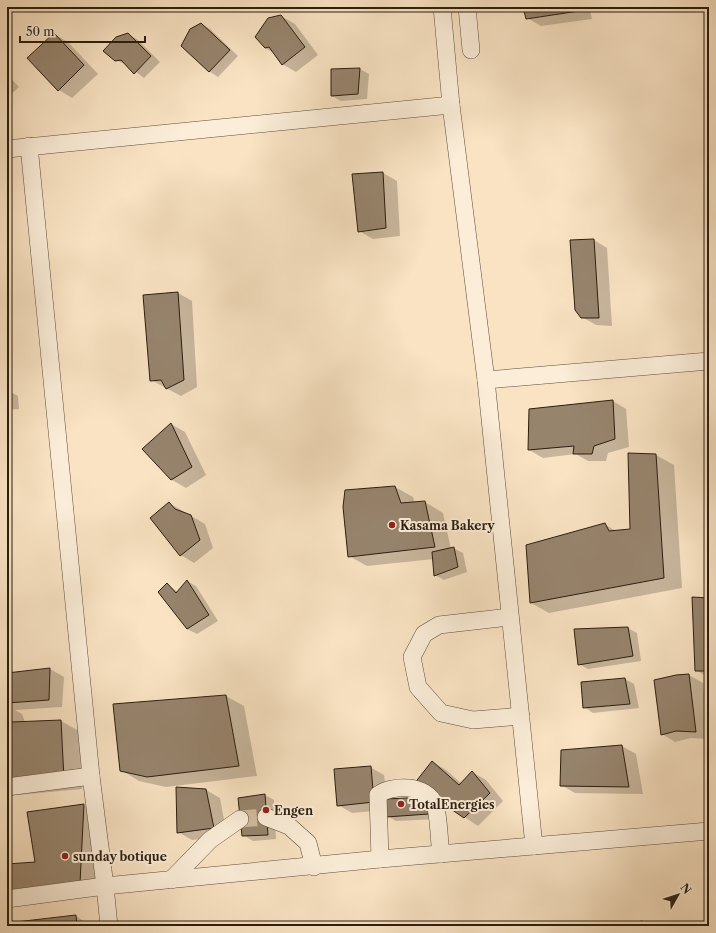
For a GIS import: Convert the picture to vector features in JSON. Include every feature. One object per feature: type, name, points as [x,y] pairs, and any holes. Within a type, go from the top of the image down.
[{"type":"street","points":[[442,7],[451,105],[486,380],[534,846]]},
{"type":"street","points":[[467,7],[471,50]]},
{"type":"street","points":[[7,149],[451,105]]},
{"type":"street","points":[[29,146],[91,776],[106,886],[108,926]]},
{"type":"street","points":[[486,380],[709,361]]},
{"type":"street","points":[[510,617],[439,625],[424,634],[412,657],[418,687],[441,713],[473,720],[521,716]]},
{"type":"street","points":[[7,788],[91,776]]},
{"type":"street","points":[[380,859],[378,796],[384,790],[405,787],[427,795],[435,805],[441,854]]},
{"type":"street","points":[[266,817],[290,826],[308,843],[314,867]]},
{"type":"street","points":[[171,880],[210,840],[240,818]]},
{"type":"street","points":[[7,899],[106,886],[314,867],[380,859],[709,831]]},
{"type":"building","points":[[523,7],[578,7],[579,11],[526,19]]},
{"type":"building","points":[[281,15],[305,47],[282,65],[269,47],[265,48],[255,37],[268,18]]},
{"type":"building","points":[[201,23],[230,50],[209,72],[181,46],[190,29]]},
{"type":"building","points":[[54,33],[84,65],[58,91],[27,58]]},
{"type":"building","points":[[128,33],[151,56],[134,74],[121,60],[115,61],[103,51],[116,37]]},
{"type":"building","points":[[360,68],[358,94],[331,96],[331,69]]},
{"type":"building","points":[[383,172],[386,228],[358,232],[352,174]]},
{"type":"building","points":[[594,239],[599,318],[581,318],[575,310],[570,240]]},
{"type":"building","points":[[178,292],[184,380],[166,389],[161,380],[150,381],[143,295]]},
{"type":"building","points":[[7,389],[9,390],[11,404],[7,404]]},
{"type":"building","points":[[613,400],[615,439],[594,446],[592,454],[573,454],[574,446],[528,450],[529,409]]},
{"type":"building","points":[[171,423],[192,467],[171,480],[142,449]]},
{"type":"building","points":[[628,453],[656,454],[664,578],[530,603],[526,545],[605,523],[609,531],[630,529]]},
{"type":"building","points":[[395,486],[401,503],[425,501],[435,547],[348,557],[343,507],[345,490]]},
{"type":"building","points":[[169,502],[175,509],[191,515],[200,540],[180,556],[150,518]]},
{"type":"building","points":[[454,547],[458,567],[434,576],[432,552]]},
{"type":"building","points":[[187,580],[209,615],[187,629],[158,592],[167,583],[176,593]]},
{"type":"building","points":[[692,597],[709,598],[709,671],[695,671]]},
{"type":"building","points":[[628,627],[633,656],[578,665],[574,629]]},
{"type":"building","points":[[50,668],[49,700],[7,703],[7,673]]},
{"type":"building","points":[[689,674],[696,732],[676,731],[661,735],[654,680],[676,675]]},
{"type":"building","points":[[625,678],[630,704],[583,708],[581,682]]},
{"type":"building","points":[[226,695],[239,766],[147,777],[120,771],[113,704]]},
{"type":"building","points":[[7,710],[12,722],[61,720],[64,779],[7,785]]},
{"type":"building","points":[[622,745],[629,787],[560,786],[561,750]]},
{"type":"building","points":[[432,761],[459,785],[472,771],[490,793],[464,818],[414,784]]},
{"type":"building","points":[[371,766],[374,802],[337,806],[334,769]]},
{"type":"building","points":[[176,787],[206,789],[214,828],[177,833]]},
{"type":"building","points":[[265,794],[268,835],[242,836],[238,798]]},
{"type":"building","points":[[428,797],[429,814],[386,817],[385,799]]},
{"type":"building","points":[[84,804],[80,883],[7,891],[7,864],[35,862],[27,812]]},
{"type":"building","points":[[76,915],[77,926],[7,926],[7,923]]},
{"type":"building","points":[[642,921],[650,926],[623,926]]},
{"type":"building","points":[[667,923],[668,926],[650,926]]},
{"type":"tunnel","points":[[240,819],[266,817]]},
{"type":"place","name":"Kasama Bakery","points":[[392,525]]},
{"type":"place","name":"TotalEnergies","points":[[401,804]]},
{"type":"place","name":"Engen","points":[[266,810]]},
{"type":"place","name":"sunday botique","points":[[65,856]]}]
